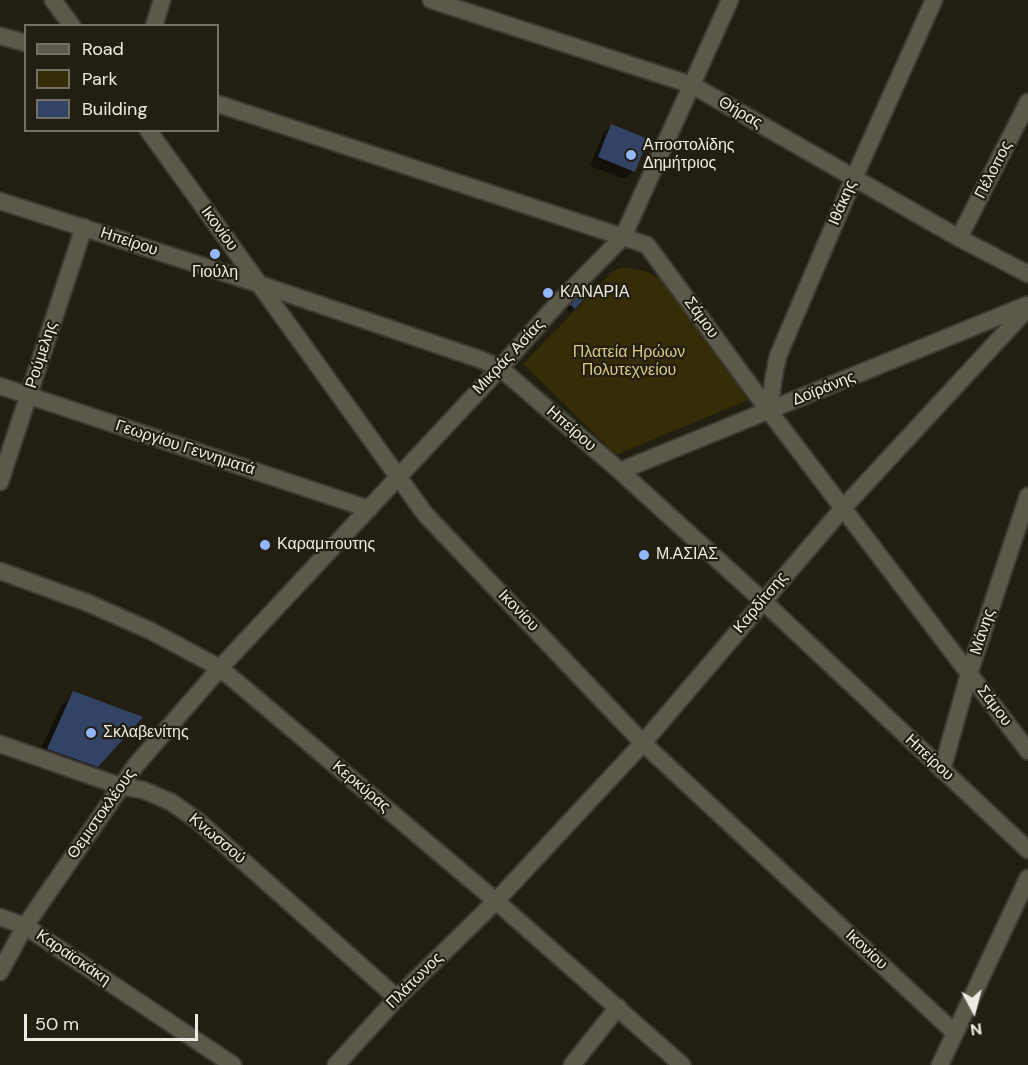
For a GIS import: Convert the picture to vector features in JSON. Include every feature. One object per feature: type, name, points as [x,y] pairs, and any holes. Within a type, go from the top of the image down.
[{"type":"street","points":[[53,0],[71,24]]},
{"type":"street","points":[[155,24],[162,0]]},
{"type":"street","name":"Θήρας","points":[[431,0],[692,85],[959,238],[1028,274]]},
{"type":"street","name":"Μικράς Ασίας","points":[[220,668],[558,303],[623,237],[730,0]]},
{"type":"street","name":"Ιθάκης","points":[[769,411],[778,356],[854,178],[934,0]]},
{"type":"street","points":[[0,36],[24,42]]},
{"type":"street","name":"Πέλοπος","points":[[959,238],[1028,102]]},
{"type":"street","name":"Σάμου","points":[[219,104],[647,245],[769,411],[1028,751]]},
{"type":"street","name":"Ικονίου","points":[[149,132],[425,514],[643,743],[955,1033]]},
{"type":"street","name":"Ηπείρου","points":[[0,201],[259,284],[500,368],[620,471],[763,601],[1028,850]]},
{"type":"street","name":"Ρούμελης","points":[[0,482],[84,227]]},
{"type":"street","name":"Δοϊράνης","points":[[620,471],[1028,306]]},
{"type":"street","name":"Καρδίτσης","points":[[496,901],[643,743],[843,508],[1028,306]]},
{"type":"street","name":"Γεωργίου Γεννηματά","points":[[0,386],[369,509]]},
{"type":"street","name":"Μάνης","points":[[942,770],[969,674],[1028,496]]},
{"type":"street","name":"Κερκύρας","points":[[0,571],[88,603],[150,631],[220,668],[496,901],[682,1065]]},
{"type":"street","name":"Θεμιστοκλέους","points":[[0,972],[25,926],[120,786],[220,668]]},
{"type":"street","name":"Κνωσσού","points":[[0,744],[120,786],[143,790],[171,802],[198,821],[397,998]]},
{"type":"street","points":[[940,1065],[1028,878]]},
{"type":"street","name":"Πλάτωνος","points":[[336,1065],[397,998],[496,901]]},
{"type":"street","name":"Καραϊσκάκη","points":[[0,918],[25,926],[233,1065]]},
{"type":"street","points":[[572,1065],[618,1007]]},
{"type":"green space","name":"Πλατεία Ηρώων Πολυτεχνείου","points":[[620,268],[644,271],[665,283],[748,400],[616,455],[523,364],[612,272]]},
{"type":"building","points":[[611,124],[648,139],[635,172],[598,157]]},
{"type":"building","points":[[579,289],[586,297],[575,309],[567,302]]},
{"type":"building","name":"Σκλαβενίτης","points":[[73,691],[143,717],[98,767],[47,749]]},
{"type":"place","name":"Αποστολίδης Δημήτριος","points":[[631,155]]},
{"type":"place","name":"Γιούλη","points":[[215,254]]},
{"type":"place","name":"ΚΑΝΑΡΙΑ","points":[[548,293]]},
{"type":"place","name":"Καραμπουτης","points":[[265,545]]},
{"type":"place","name":"Μ.ΑΣΙΑΣ","points":[[644,555]]},
{"type":"place","name":"Σκλαβενίτης","points":[[91,733]]}]
